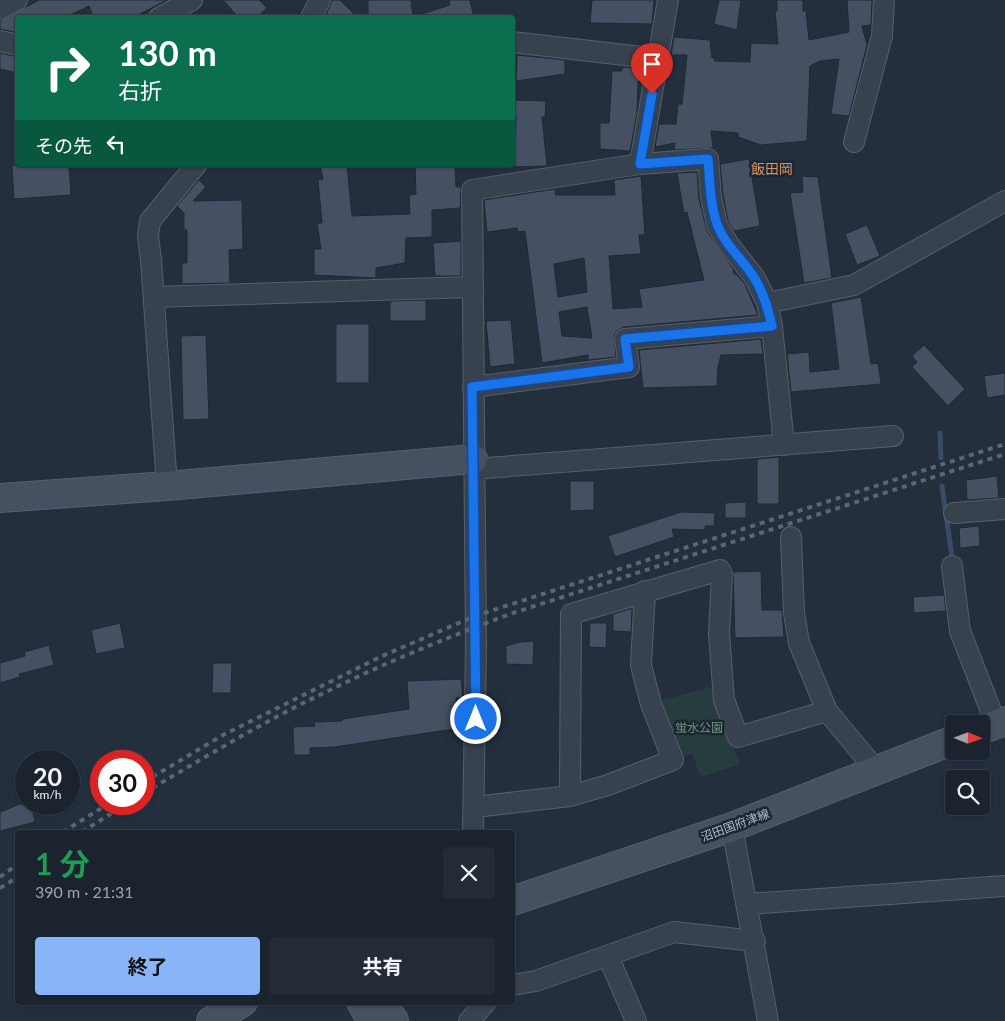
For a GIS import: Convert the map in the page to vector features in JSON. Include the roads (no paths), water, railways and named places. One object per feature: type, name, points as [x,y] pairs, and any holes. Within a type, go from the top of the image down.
[{"type":"main road","points":[[0,498],[474,464]]},
{"type":"main road","name":"沼田国府津線","points":[[515,900],[732,826],[945,743]]},
{"type":"main road","points":[[211,1021],[238,1005]]},
{"type":"main road","points":[[363,1005],[372,1021]]},
{"type":"main road","points":[[384,1005],[394,1021]]},
{"type":"street","points":[[0,9],[17,0]]},
{"type":"street","points":[[164,15],[192,0]]},
{"type":"street","points":[[312,15],[320,0]]},
{"type":"street","points":[[640,164],[668,0]]},
{"type":"street","points":[[854,142],[882,36],[884,0]]},
{"type":"street","points":[[0,41],[15,44]]},
{"type":"street","points":[[515,42],[659,59]]},
{"type":"street","points":[[473,830],[475,807],[472,190],[640,164],[708,159],[711,197],[718,225],[729,245],[755,278],[767,304],[772,326],[784,445]]},
{"type":"street","points":[[167,486],[148,236],[150,221],[193,167]]},
{"type":"street","points":[[767,304],[854,285],[1005,201]]},
{"type":"street","points":[[154,297],[473,286]]},
{"type":"street","points":[[472,387],[629,367],[625,339],[772,326]]},
{"type":"street","points":[[474,464],[784,445],[893,436]]},
{"type":"street","points":[[954,513],[1005,509]]},
{"type":"street","points":[[791,537],[794,613],[799,643],[826,711],[876,770]]},
{"type":"street","points":[[952,566],[960,631],[994,725]]},
{"type":"street","points":[[570,796],[571,614],[720,570],[722,575],[719,633],[724,700],[738,737],[826,711]]},
{"type":"street","points":[[475,807],[570,796],[608,785],[673,760],[651,704],[641,665],[645,591]]},
{"type":"street","points":[[732,826],[755,941],[768,1021]]},
{"type":"street","points":[[748,904],[1005,886]]},
{"type":"street","points":[[515,984],[536,981],[674,932],[755,941]]},
{"type":"street","points":[[608,956],[636,1021]]},
{"type":"street","points":[[469,1021],[483,1005]]},
{"type":"waterway","points":[[940,433],[941,458]]},
{"type":"waterway","points":[[942,486],[952,557]]},
{"type":"railway","points":[[155,775],[223,735],[380,657],[475,616],[1005,444]]},
{"type":"railway","points":[[155,787],[236,739],[306,702],[420,649],[513,613],[1005,454]]},
{"type":"railway","points":[[66,830],[90,815]]},
{"type":"railway","points":[[85,830],[109,815]]},
{"type":"railway","points":[[0,877],[15,866]]},
{"type":"railway","points":[[0,888],[15,879]]},
{"type":"district","name":"飯田岡","points":[[772,168]]},
{"type":"park label","name":"蛍水公園","points":[[699,727]]}]
